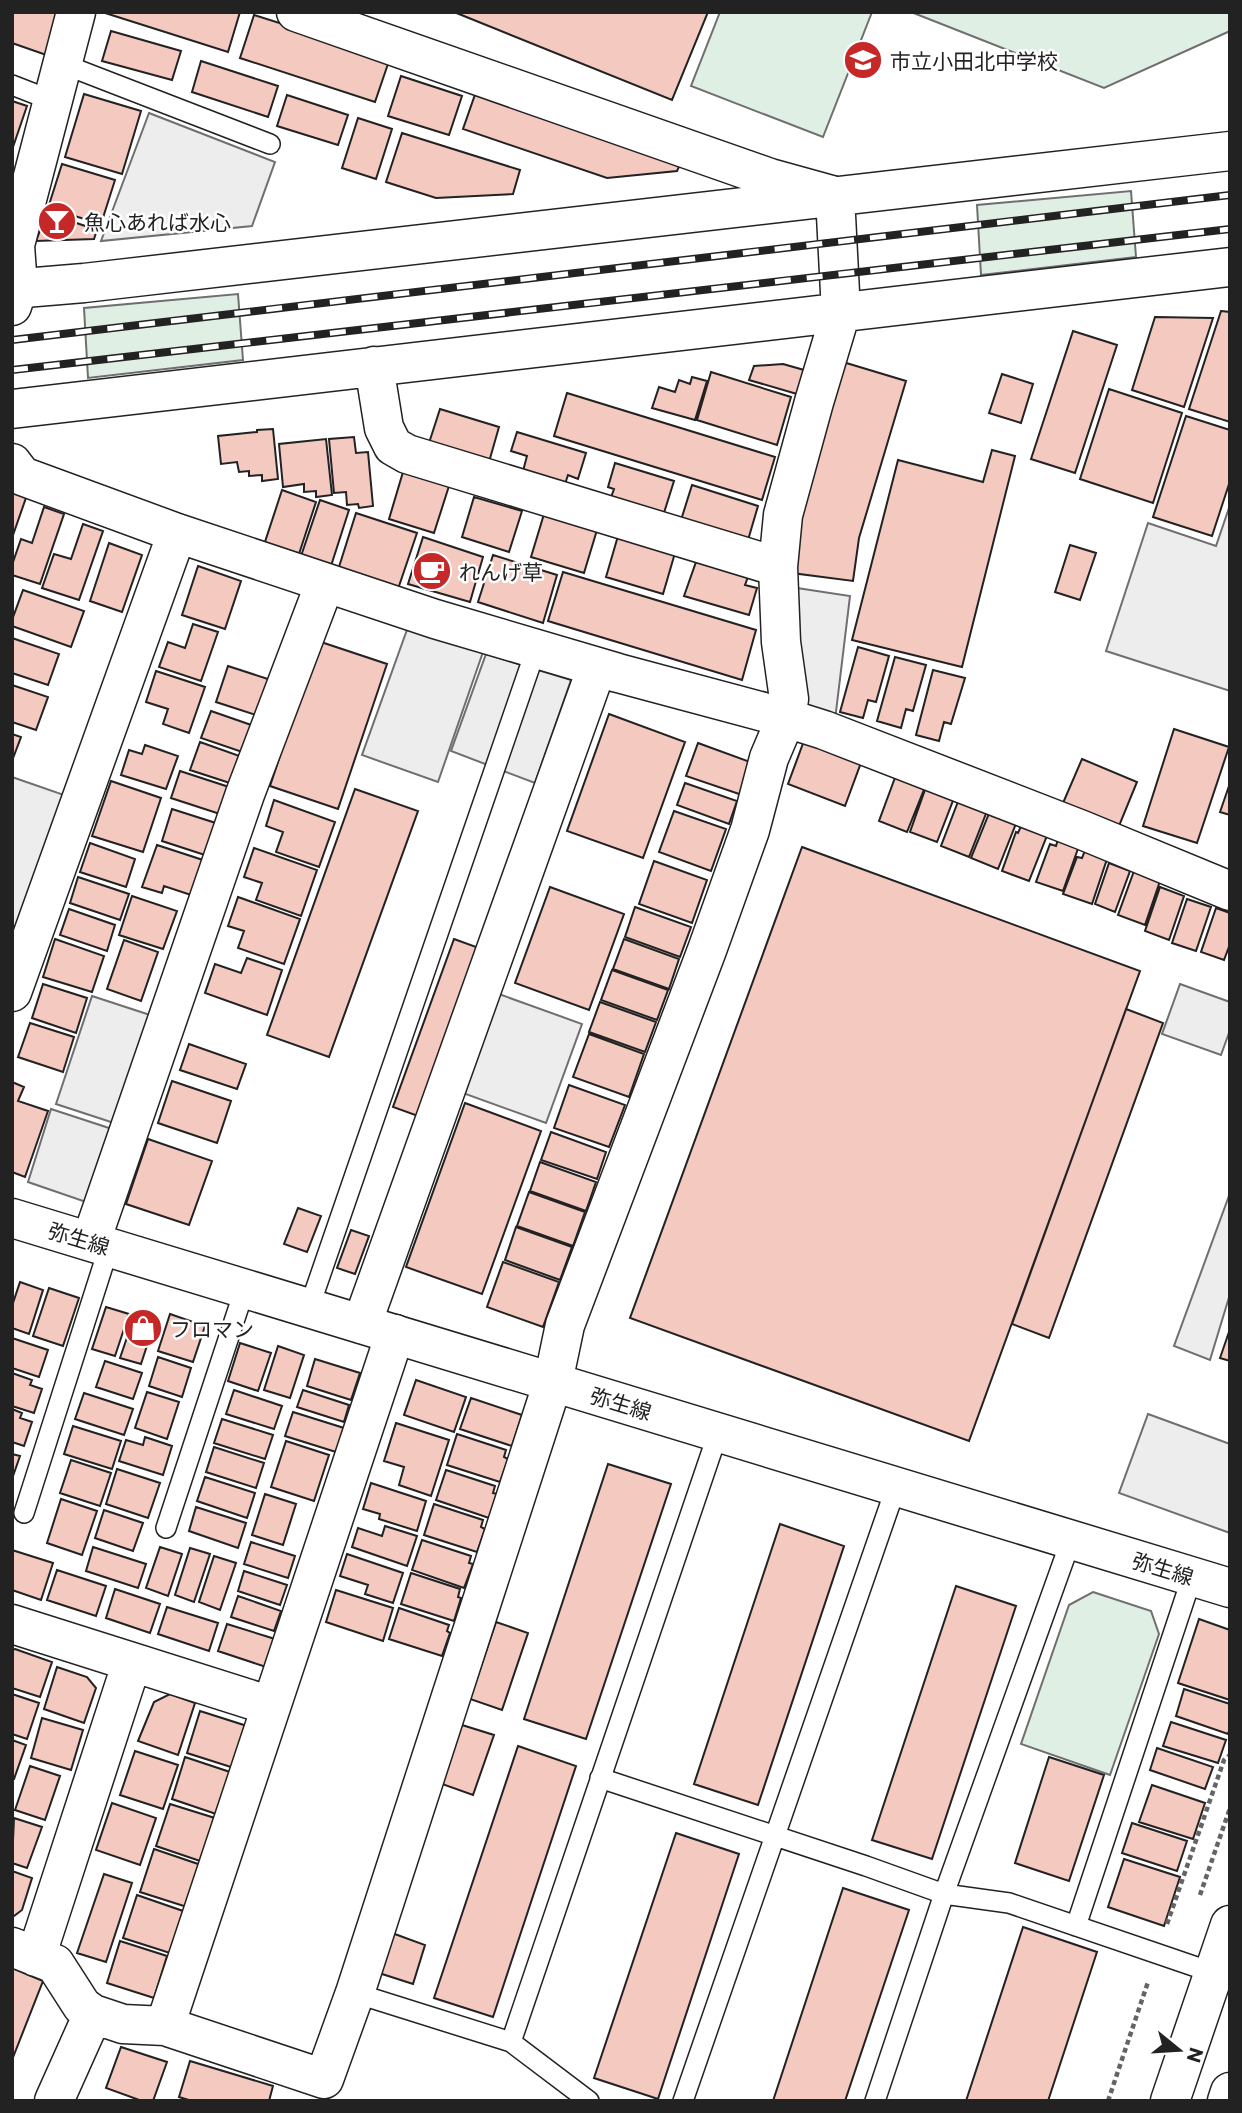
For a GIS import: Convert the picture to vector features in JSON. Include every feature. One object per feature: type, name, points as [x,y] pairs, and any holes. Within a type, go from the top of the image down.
[{"type":"street","points":[[76,12],[53,101],[19,204],[14,294],[1230,151]]},
{"type":"street","points":[[296,12],[770,178],[835,197]]},
{"type":"street","points":[[132,1662],[24,1952],[55,1964],[82,2006],[93,2014],[123,2024],[165,2026],[324,2079],[355,1993],[552,1382],[565,1325],[750,830],[769,758],[786,718],[789,699],[781,642],[778,567],[783,515],[841,312],[835,197]]},
{"type":"street","points":[[12,409],[1230,267]]},
{"type":"street","points":[[374,366],[384,428],[393,446],[407,454],[778,567]]},
{"type":"street","points":[[12,463],[22,476],[177,533],[435,620],[824,730],[1082,830],[1230,891]]},
{"type":"street","points":[[12,992],[177,533]]},
{"type":"street","points":[[100,1244],[245,794],[324,583]]},
{"type":"street","points":[[165,2026],[271,1706],[379,1329],[597,667]]},
{"type":"street","name":"弥生線","points":[[12,1218],[1230,1588]]},
{"type":"street","points":[[12,1624],[271,1706]]},
{"type":"street","points":[[1170,2101],[1230,1926]]},
{"type":"street","points":[[54,2101],[93,2014]]},
{"type":"street","points":[[1227,2101],[1230,2092]]},
{"type":"lane","points":[[62,64],[270,144]]},
{"type":"lane","points":[[12,85],[53,101]]},
{"type":"lane","points":[[309,1308],[536,649]]},
{"type":"lane","points":[[24,1513],[100,1244]]},
{"type":"lane","points":[[166,1528],[245,1288]]},
{"type":"lane","points":[[510,2042],[718,1433]]},
{"type":"lane","points":[[683,2101],[896,1487]]},
{"type":"lane","points":[[875,2101],[944,1895],[1071,1540]]},
{"type":"lane","points":[[1076,1926],[1192,1577]]},
{"type":"lane","points":[[600,1778],[944,1895],[1009,1903],[1214,1973]]},
{"type":"lane","points":[[355,1993],[510,2042],[589,2101]]},
{"type":"green space","points":[[720,12],[872,12],[823,137],[691,86]]},
{"type":"green space","points":[[911,12],[1230,12],[1230,31],[1104,88]]},
{"type":"green space","points":[[1131,191],[1136,257],[981,275],[977,205]]},
{"type":"green space","points":[[238,294],[243,360],[88,378],[84,308]]},
{"type":"green space","points":[[1093,1592],[1151,1611],[1159,1634],[1110,1775],[1021,1744],[1069,1605]]},
{"type":"shaded area","points":[[149,113],[275,162],[252,226],[101,241]]},
{"type":"shaded area","points":[[1230,505],[1230,691],[1106,651],[1148,523],[1216,546]]},
{"type":"shaded area","points":[[797,588],[850,596],[835,720],[805,713],[791,591]]},
{"type":"shaded area","points":[[408,627],[483,652],[438,782],[362,755]]},
{"type":"shaded area","points":[[486,654],[571,680],[535,783],[451,751]]},
{"type":"shaded area","points":[[12,777],[67,796],[12,953]]},
{"type":"shaded area","points":[[1180,984],[1230,1002],[1230,1030],[1221,1055],[1162,1034]]},
{"type":"shaded area","points":[[496,993],[582,1024],[546,1123],[460,1092]]},
{"type":"shaded area","points":[[92,996],[153,1016],[117,1124],[56,1104]]},
{"type":"shaded area","points":[[51,1109],[112,1129],[86,1202],[28,1182]]},
{"type":"shaded area","points":[[1230,1193],[1230,1294],[1210,1360],[1174,1346]]},
{"type":"shaded area","points":[[1148,1414],[1230,1444],[1230,1533],[1119,1493]]},
{"type":"building","points":[[12,12],[53,12],[66,17],[52,57],[12,43]]},
{"type":"building","points":[[102,12],[240,12],[228,52]]},
{"type":"building","points":[[454,12],[708,12],[672,100]]},
{"type":"building","points":[[254,15],[390,58],[375,102],[240,58]]},
{"type":"building","points":[[111,31],[181,51],[172,80],[102,61]]},
{"type":"building","points":[[201,61],[278,86],[268,117],[192,92]]},
{"type":"building","points":[[401,76],[462,96],[449,135],[388,116]]},
{"type":"building","points":[[478,86],[684,156],[677,171],[607,178],[463,129]]},
{"type":"building","points":[[84,94],[141,111],[122,174],[65,157]]},
{"type":"building","points":[[287,95],[348,115],[338,145],[277,126]]},
{"type":"building","points":[[12,101],[27,106],[12,150]]},
{"type":"building","points":[[358,118],[392,129],[376,179],[342,168]]},
{"type":"building","points":[[402,133],[520,170],[513,194],[436,198],[386,182]]},
{"type":"building","points":[[62,164],[115,180],[101,224],[48,208]]},
{"type":"building","name":"魚心あれば水心","points":[[47,213],[97,230],[94,239],[36,241]]},
{"type":"building","points":[[1221,311],[1230,312],[1230,422],[1189,409]]},
{"type":"building","points":[[1155,317],[1213,318],[1184,407],[1132,390]]},
{"type":"building","points":[[1073,331],[1117,345],[1075,473],[1031,459]]},
{"type":"building","points":[[843,362],[906,381],[859,538],[853,581],[792,573],[792,524]]},
{"type":"building","points":[[783,364],[804,370],[797,394],[749,380],[754,366]]},
{"type":"building","points":[[711,372],[791,397],[777,445],[697,420]]},
{"type":"building","points":[[1002,374],[1033,384],[1021,423],[989,413]]},
{"type":"building","points":[[692,377],[707,381],[695,420],[652,408],[659,387],[675,392],[679,380],[690,384]]},
{"type":"building","points":[[1109,389],[1182,413],[1153,503],[1080,479]]},
{"type":"building","points":[[567,393],[775,457],[762,500],[554,436]]},
{"type":"building","points":[[440,409],[499,427],[489,462],[429,443]]},
{"type":"building","points":[[1186,416],[1230,430],[1230,481],[1212,536],[1153,517]]},
{"type":"building","points":[[273,429],[278,479],[262,481],[262,475],[249,476],[249,471],[239,472],[237,462],[221,464],[218,436]]},
{"type":"building","points":[[517,432],[586,453],[578,479],[568,475],[565,484],[523,471],[527,456],[511,451]]},
{"type":"building","points":[[354,437],[356,453],[368,452],[373,506],[359,508],[358,504],[347,505],[346,492],[334,493],[329,439]]},
{"type":"building","points":[[326,439],[332,495],[316,497],[316,491],[304,492],[304,484],[283,487],[279,444]]},
{"type":"building","points":[[992,450],[1015,456],[962,667],[852,640],[898,460],[983,482]]},
{"type":"building","points":[[615,463],[674,481],[663,516],[610,500],[614,489],[608,487]]},
{"type":"building","points":[[403,472],[449,486],[434,533],[389,519]]},
{"type":"building","points":[[692,485],[758,506],[748,540],[681,520]]},
{"type":"building","points":[[12,486],[28,492],[12,538]]},
{"type":"building","points":[[282,490],[316,502],[298,557],[264,545]]},
{"type":"building","points":[[474,497],[522,511],[509,552],[462,537]]},
{"type":"building","points":[[320,500],[349,510],[330,569],[300,559]]},
{"type":"building","points":[[44,507],[64,514],[40,584],[12,575],[12,565],[21,539],[32,543]]},
{"type":"building","points":[[356,513],[417,533],[398,589],[338,570]]},
{"type":"building","points":[[544,514],[597,530],[584,573],[531,557]]},
{"type":"building","points":[[83,524],[103,531],[79,600],[42,588],[54,554],[71,559]]},
{"type":"building","points":[[618,536],[675,553],[663,594],[606,577]]},
{"type":"building","points":[[423,537],[483,557],[470,602],[408,584]]},
{"type":"building","points":[[109,543],[142,555],[122,612],[90,601]]},
{"type":"building","points":[[1070,545],[1096,553],[1080,600],[1055,592]]},
{"type":"building","points":[[493,555],[557,575],[543,623],[478,602]]},
{"type":"building","points":[[696,562],[748,577],[745,585],[757,588],[749,615],[684,596]]},
{"type":"building","points":[[198,566],[241,581],[225,629],[182,615]]},
{"type":"building","points":[[563,572],[756,630],[742,680],[548,621]]},
{"type":"building","points":[[23,590],[84,611],[71,647],[12,626]]},
{"type":"building","points":[[193,624],[218,632],[201,681],[159,667],[168,642],[185,648]]},
{"type":"building","points":[[12,638],[59,654],[48,685],[12,673]]},
{"type":"building","points":[[318,641],[387,664],[338,809],[270,786]]},
{"type":"building","points":[[858,647],[889,656],[876,702],[868,700],[863,718],[840,712]]},
{"type":"building","points":[[895,657],[926,665],[913,711],[906,709],[901,728],[877,721]]},
{"type":"building","points":[[228,666],[277,682],[265,718],[216,702]]},
{"type":"building","points":[[933,670],[965,678],[951,724],[944,722],[939,741],[916,735]]},
{"type":"building","points":[[156,671],[205,687],[189,733],[163,724],[168,709],[146,702]]},
{"type":"building","points":[[12,685],[48,697],[36,730],[12,722]]},
{"type":"building","points":[[211,711],[263,729],[254,756],[201,738]]},
{"type":"building","points":[[609,714],[685,742],[643,858],[567,831]]},
{"type":"building","points":[[1174,729],[1229,747],[1197,843],[1143,826]]},
{"type":"building","points":[[12,734],[21,737],[12,761]]},
{"type":"building","points":[[805,738],[862,760],[845,806],[788,784]]},
{"type":"building","points":[[200,742],[248,759],[239,786],[190,770]]},
{"type":"building","points":[[698,743],[753,763],[742,795],[686,776]]},
{"type":"building","points":[[145,745],[178,756],[166,789],[121,775],[129,750],[142,754]]},
{"type":"building","points":[[1082,759],[1137,782],[1119,826],[1063,803]]},
{"type":"building","points":[[180,771],[232,788],[223,815],[171,798]]},
{"type":"building","points":[[896,775],[925,787],[907,832],[879,821]]},
{"type":"building","points":[[111,781],[161,798],[143,852],[92,836]]},
{"type":"building","points":[[685,783],[737,801],[729,824],[677,805]]},
{"type":"building","points":[[1230,783],[1230,815],[1220,812]]},
{"type":"building","points":[[926,787],[954,798],[937,842],[910,832]]},
{"type":"building","points":[[355,789],[418,811],[329,1057],[267,1035]]},
{"type":"building","points":[[959,799],[987,811],[969,857],[941,846]]},
{"type":"building","points":[[274,800],[335,822],[319,867],[276,852],[283,832],[266,826]]},
{"type":"building","points":[[172,809],[222,825],[211,857],[162,841]]},
{"type":"building","points":[[674,811],[726,829],[711,871],[659,852]]},
{"type":"building","points":[[990,811],[1017,821],[998,869],[971,858]]},
{"type":"building","points":[[1022,824],[1048,833],[1029,881],[1002,871],[1016,832],[1018,833]]},
{"type":"building","points":[[1059,836],[1080,843],[1063,891],[1036,882],[1050,844],[1056,846]]},
{"type":"building","points":[[90,843],[135,859],[126,887],[80,872]]},
{"type":"building","points":[[157,845],[206,861],[194,896],[164,886],[162,893],[142,887]]},
{"type":"building","points":[[802,847],[1140,971],[969,1441],[630,1318]]},
{"type":"building","points":[[254,848],[317,870],[301,916],[256,900],[262,883],[244,877]]},
{"type":"building","points":[[1086,848],[1108,856],[1092,904],[1063,894],[1077,857],[1082,858]]},
{"type":"building","points":[[654,861],[707,880],[692,923],[639,904]]},
{"type":"building","points":[[1109,863],[1130,871],[1115,912],[1095,904]]},
{"type":"building","points":[[1134,871],[1160,881],[1145,925],[1118,915]]},
{"type":"building","points":[[78,877],[129,894],[120,920],[70,903]]},
{"type":"building","points":[[550,887],[624,914],[589,1010],[515,983]]},
{"type":"building","points":[[1160,887],[1184,896],[1169,940],[1145,931]]},
{"type":"building","points":[[132,896],[177,911],[163,949],[119,935]]},
{"type":"building","points":[[238,897],[300,919],[284,964],[238,948],[244,931],[228,926]]},
{"type":"building","points":[[1187,899],[1211,907],[1196,951],[1172,943]]},
{"type":"building","points":[[635,907],[691,927],[680,957],[625,937]]},
{"type":"building","points":[[1216,908],[1230,913],[1230,944],[1224,960],[1201,952]]},
{"type":"building","points":[[69,909],[115,925],[107,951],[60,935]]},
{"type":"building","points":[[55,939],[104,956],[92,992],[43,977]]},
{"type":"building","points":[[454,939],[479,948],[418,1116],[393,1107]]},
{"type":"building","points":[[624,939],[679,959],[669,989],[613,969]]},
{"type":"building","points":[[124,940],[158,952],[141,1001],[107,989]]},
{"type":"building","points":[[247,958],[282,970],[267,1015],[205,993],[215,964],[241,973]]},
{"type":"building","points":[[612,970],[668,990],[657,1020],[601,1000]]},
{"type":"building","points":[[43,984],[87,998],[76,1033],[32,1018]]},
{"type":"building","points":[[600,1002],[656,1022],[645,1052],[589,1032]]},
{"type":"building","points":[[1126,1009],[1163,1023],[1049,1338],[1012,1324]]},
{"type":"building","points":[[30,1023],[74,1037],[63,1072],[18,1057]]},
{"type":"building","points":[[589,1034],[644,1054],[629,1097],[573,1077]]},
{"type":"building","points":[[189,1044],[246,1064],[237,1089],[180,1070]]},
{"type":"building","points":[[172,1081],[231,1101],[217,1143],[158,1123]]},
{"type":"building","points":[[12,1082],[24,1087],[18,1101],[48,1111],[25,1177],[12,1172]]},
{"type":"building","points":[[569,1085],[625,1105],[609,1147],[554,1128]]},
{"type":"building","points":[[465,1103],[541,1131],[482,1294],[406,1267]]},
{"type":"building","points":[[551,1132],[606,1152],[597,1179],[541,1160]]},
{"type":"building","points":[[148,1139],[212,1161],[189,1225],[126,1204]]},
{"type":"building","points":[[540,1162],[596,1182],[586,1211],[530,1191]]},
{"type":"building","points":[[529,1192],[585,1212],[573,1246],[517,1226]]},
{"type":"building","points":[[298,1208],[321,1216],[307,1252],[284,1244]]},
{"type":"building","points":[[516,1227],[572,1247],[560,1280],[505,1260]]},
{"type":"building","points":[[351,1230],[369,1236],[355,1274],[337,1268]]},
{"type":"building","points":[[503,1262],[559,1282],[543,1327],[487,1307]]},
{"type":"building","points":[[20,1282],[43,1290],[29,1334],[12,1328],[12,1306]]},
{"type":"building","points":[[49,1288],[79,1298],[63,1346],[33,1336]]},
{"type":"building","points":[[106,1307],[129,1314],[115,1356],[92,1349]]},
{"type":"building","points":[[135,1314],[155,1321],[141,1364],[120,1358]]},
{"type":"building","points":[[170,1314],[205,1326],[193,1362],[158,1351]]},
{"type":"building","points":[[1230,1329],[1230,1361],[1220,1358]]},
{"type":"building","points":[[12,1338],[48,1350],[39,1377],[12,1368]]},
{"type":"building","points":[[240,1343],[271,1353],[258,1391],[228,1381]]},
{"type":"building","points":[[278,1346],[304,1355],[290,1398],[264,1390]]},
{"type":"building","points":[[158,1357],[191,1368],[182,1397],[149,1386]]},
{"type":"building","points":[[315,1359],[360,1373],[351,1400],[307,1386]]},
{"type":"building","points":[[105,1361],[142,1373],[133,1399],[96,1387]]},
{"type":"building","points":[[12,1373],[32,1380],[30,1385],[42,1389],[34,1413],[12,1406]]},
{"type":"building","points":[[416,1380],[466,1397],[454,1432],[404,1415]]},
{"type":"building","points":[[234,1390],[282,1406],[274,1429],[226,1414]]},
{"type":"building","points":[[303,1390],[349,1405],[344,1422],[297,1407]]},
{"type":"building","points":[[147,1392],[179,1402],[167,1439],[135,1428]]},
{"type":"building","points":[[84,1393],[133,1409],[124,1435],[75,1419]]},
{"type":"building","points":[[471,1398],[522,1415],[512,1446],[460,1429]]},
{"type":"building","points":[[12,1409],[22,1413],[20,1418],[32,1422],[24,1446],[12,1442]]},
{"type":"building","points":[[293,1412],[344,1428],[336,1452],[285,1436]]},
{"type":"building","points":[[222,1419],[273,1435],[265,1459],[214,1443]]},
{"type":"building","points":[[396,1423],[449,1440],[431,1496],[399,1485],[404,1467],[384,1461]]},
{"type":"building","points":[[73,1426],[121,1441],[112,1469],[64,1454]]},
{"type":"building","points":[[457,1434],[506,1450],[504,1457],[508,1459],[500,1482],[447,1465]]},
{"type":"building","points":[[145,1437],[172,1446],[163,1475],[119,1461],[126,1440],[143,1445]]},
{"type":"building","points":[[286,1441],[329,1455],[314,1501],[271,1487]]},
{"type":"building","points":[[214,1447],[264,1463],[256,1488],[206,1472]]},
{"type":"building","points":[[12,1454],[20,1456],[12,1479]]},
{"type":"building","points":[[71,1460],[111,1473],[100,1506],[60,1493]]},
{"type":"building","points":[[608,1464],[671,1484],[586,1739],[524,1719]]},
{"type":"building","points":[[117,1469],[160,1483],[148,1518],[106,1504]]},
{"type":"building","points":[[446,1470],[495,1486],[493,1493],[497,1494],[489,1518],[436,1500]]},
{"type":"building","points":[[205,1477],[255,1493],[247,1518],[197,1501]]},
{"type":"building","points":[[371,1483],[426,1501],[417,1531],[379,1519],[380,1514],[363,1509]]},
{"type":"building","points":[[265,1494],[296,1504],[283,1545],[252,1535]]},
{"type":"building","points":[[61,1499],[97,1511],[82,1555],[47,1543]]},
{"type":"building","points":[[434,1504],[483,1520],[481,1527],[485,1529],[477,1552],[424,1535]]},
{"type":"building","points":[[196,1507],[246,1523],[238,1548],[189,1531]]},
{"type":"building","points":[[104,1510],[143,1523],[133,1551],[95,1538]]},
{"type":"building","points":[[780,1524],[844,1546],[758,1805],[694,1784]]},
{"type":"building","points":[[385,1526],[417,1536],[407,1566],[352,1547],[358,1528],[382,1536]]},
{"type":"building","points":[[422,1540],[471,1556],[469,1563],[473,1564],[464,1588],[412,1570]]},
{"type":"building","points":[[251,1542],[295,1556],[288,1578],[244,1564]]},
{"type":"building","points":[[93,1547],[146,1564],[138,1588],[86,1571]]},
{"type":"building","points":[[160,1547],[182,1554],[168,1596],[146,1588]]},
{"type":"building","points":[[190,1548],[210,1554],[194,1602],[175,1595]]},
{"type":"building","points":[[12,1550],[53,1563],[41,1600],[12,1590]]},
{"type":"building","points":[[347,1554],[403,1573],[393,1603],[365,1594],[368,1585],[340,1576]]},
{"type":"building","points":[[214,1556],[236,1563],[220,1610],[199,1602]]},
{"type":"building","points":[[57,1570],[106,1586],[96,1616],[47,1600]]},
{"type":"building","points":[[244,1571],[287,1585],[280,1605],[238,1591]]},
{"type":"building","points":[[411,1573],[460,1589],[458,1597],[461,1598],[454,1621],[401,1604]]},
{"type":"building","points":[[956,1586],[1016,1606],[932,1859],[872,1840]]},
{"type":"building","points":[[115,1589],[160,1604],[150,1633],[106,1618]]},
{"type":"building","points":[[336,1590],[393,1608],[383,1641],[326,1622]]},
{"type":"building","points":[[238,1596],[281,1611],[274,1631],[231,1617]]},
{"type":"building","points":[[167,1607],[218,1623],[209,1651],[158,1634]]},
{"type":"building","points":[[399,1608],[449,1625],[447,1631],[450,1633],[442,1656],[389,1639]]},
{"type":"building","points":[[1199,1619],[1230,1630],[1230,1700],[1178,1683]]},
{"type":"building","points":[[496,1622],[528,1633],[502,1710],[470,1699]]},
{"type":"building","points":[[227,1624],[275,1639],[266,1667],[218,1651]]},
{"type":"building","points":[[12,1650],[52,1662],[40,1697],[12,1688]]},
{"type":"building","points":[[57,1667],[87,1677],[96,1688],[84,1723],[44,1709]]},
{"type":"building","points":[[1184,1689],[1230,1704],[1228,1734],[1176,1716]]},
{"type":"building","points":[[12,1694],[39,1703],[27,1739],[12,1734]]},
{"type":"building","points":[[170,1694],[195,1703],[178,1755],[138,1741],[154,1702]]},
{"type":"building","points":[[200,1711],[247,1726],[234,1768],[187,1753]]},
{"type":"building","points":[[42,1718],[83,1730],[71,1770],[31,1758]]},
{"type":"building","points":[[1171,1722],[1226,1740],[1218,1763],[1163,1746]]},
{"type":"building","points":[[462,1725],[494,1735],[473,1795],[442,1784]]},
{"type":"building","points":[[12,1740],[26,1745],[14,1779],[12,1779]]},
{"type":"building","points":[[518,1746],[576,1766],[493,2017],[434,1998]]},
{"type":"building","points":[[1157,1748],[1213,1767],[1205,1789],[1150,1770]]},
{"type":"building","points":[[135,1751],[178,1765],[163,1809],[120,1795]]},
{"type":"building","points":[[185,1757],[233,1773],[219,1815],[172,1799]]},
{"type":"building","points":[[1049,1757],[1104,1775],[1069,1881],[1015,1863]]},
{"type":"building","points":[[30,1766],[60,1776],[45,1820],[15,1810]]},
{"type":"building","points":[[1152,1785],[1205,1803],[1193,1839],[1139,1822]]},
{"type":"building","points":[[112,1803],[156,1818],[140,1865],[96,1850]]},
{"type":"building","points":[[170,1804],[218,1819],[203,1862],[156,1846]]},
{"type":"building","points":[[14,1818],[42,1827],[27,1868],[12,1863]]},
{"type":"building","points":[[1132,1823],[1187,1841],[1177,1871],[1122,1853]]},
{"type":"building","points":[[676,1833],[739,1854],[658,2099],[594,2078]]},
{"type":"building","points":[[154,1849],[201,1865],[187,1907],[140,1892]]},
{"type":"building","points":[[1124,1859],[1180,1877],[1164,1926],[1108,1907]]},
{"type":"building","points":[[12,1871],[32,1878],[22,1910],[14,1916],[12,1916]]},
{"type":"building","points":[[104,1874],[132,1883],[106,1962],[77,1953]]},
{"type":"building","points":[[843,1888],[909,1910],[845,2101],[773,2101]]},
{"type":"building","points":[[137,1895],[183,1911],[170,1953],[123,1938]]},
{"type":"building","points":[[1023,1927],[1097,1952],[1048,2101],[966,2101]]},
{"type":"building","points":[[392,1933],[425,1945],[413,1984],[379,1973]]},
{"type":"building","points":[[120,1941],[167,1956],[154,1998],[107,1983]]},
{"type":"building","points":[[12,1968],[43,1981],[12,2060]]},
{"type":"building","points":[[121,2047],[167,2062],[153,2101],[142,2101],[106,2088]]},
{"type":"building","points":[[190,2061],[273,2086],[269,2101],[192,2101],[179,2097]]},
{"type":"railway","points":[[12,340],[1230,195]]},
{"type":"railway","points":[[12,370],[1230,229]]},
{"type":"place","name":"市立小田北中学校","points":[[863,60]]},
{"type":"place","name":"魚心あれば水心","points":[[57,221]]},
{"type":"place","name":"れんげ草","points":[[432,571]]},
{"type":"place","name":"フロマン","points":[[143,1328]]}]
